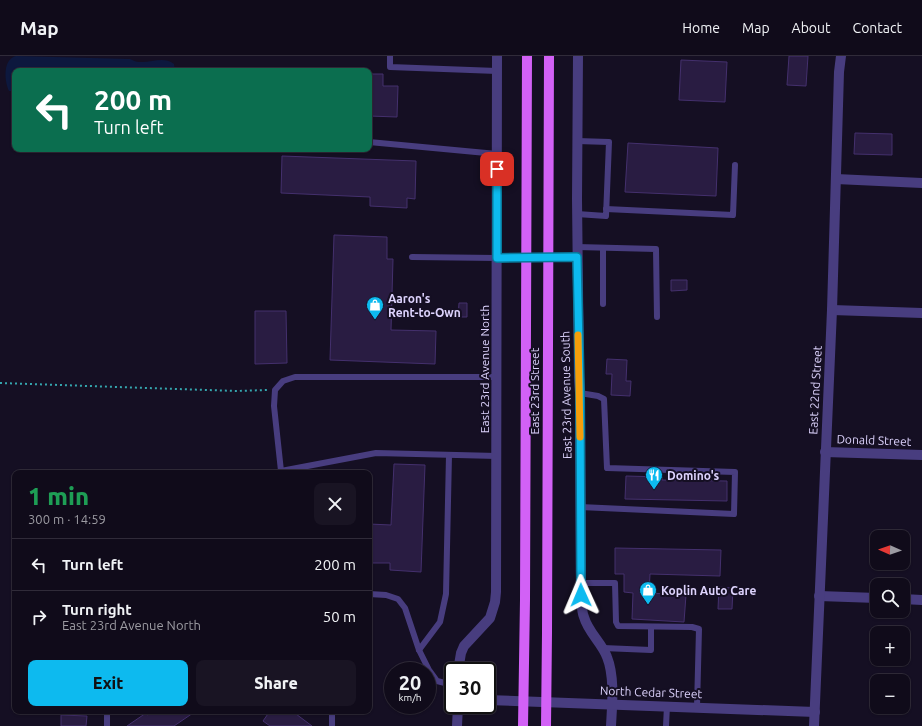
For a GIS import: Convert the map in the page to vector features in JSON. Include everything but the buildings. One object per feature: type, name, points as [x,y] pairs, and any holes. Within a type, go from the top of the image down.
[{"type":"main road","name":"East 23rd Street","points":[[524,726],[527,56]]},
{"type":"main road","name":"East 23rd Street","points":[[546,726],[549,56]]},
{"type":"street","name":"East 23rd Avenue North","points":[[460,662],[464,646],[490,618],[495,602],[496,592],[498,56]]},
{"type":"street","name":"East 23rd Avenue South","points":[[578,56],[577,252],[582,609],[587,625],[603,648],[608,660],[612,704],[611,726]]},
{"type":"street","name":"East 22nd Street","points":[[814,726],[832,310],[840,56]]},
{"type":"street","points":[[836,178],[922,183]]},
{"type":"street","points":[[832,310],[922,313]]},
{"type":"street","name":"Donald Street","points":[[825,452],[922,455]]},
{"type":"street","points":[[819,596],[870,598]]},
{"type":"street","points":[[910,599],[922,600]]},
{"type":"street","name":"North Cedar Street","points":[[496,700],[815,712]]},
{"type":"street","points":[[457,726],[458,714]]},
{"type":"lane","points":[[390,56],[390,67],[497,71]]},
{"type":"lane","points":[[577,141],[609,142],[606,216],[577,214]]},
{"type":"lane","points":[[372,142],[497,154]]},
{"type":"lane","points":[[606,209],[733,215],[735,165]]},
{"type":"lane","points":[[412,257],[526,258],[548,257],[603,248],[656,249],[657,317]]},
{"type":"lane","points":[[603,248],[603,304]]},
{"type":"lane","points":[[280,470],[274,406],[275,390],[283,381],[295,377],[497,377]]},
{"type":"lane","points":[[580,393],[598,396],[604,399],[607,468],[735,472],[734,514],[580,507]]},
{"type":"lane","points":[[290,470],[376,453],[497,456]]},
{"type":"lane","points":[[419,650],[440,622],[446,594],[449,455]]},
{"type":"lane","points":[[581,582],[616,583],[616,622],[618,626],[692,627],[699,629],[697,707]]},
{"type":"lane","points":[[372,594],[386,595],[398,599],[405,608],[419,650],[428,670],[437,681],[444,683]]},
{"type":"lane","points":[[603,648],[651,650],[651,627]]},
{"type":"lane","points":[[666,726],[667,706]]},
{"type":"lane","points":[[107,714],[107,726]]},
{"type":"lane","points":[[332,714],[332,726]]},
{"type":"path","points":[[0,383],[236,391],[275,390]]},
{"type":"water","points":[[16,56],[130,59],[139,62],[166,60],[174,64],[175,68],[12,68],[12,91],[9,91],[6,81],[6,70],[9,61]]},
{"type":"slow traffic","points":[[578,335],[580,437]]},
{"type":"place","name":"Aaron's Rent-to-Own","points":[[375,320]]},
{"type":"place","name":"Domino's","points":[[654,490]]},
{"type":"place","name":"Koplin Auto Care","points":[[648,605]]},
{"type":"route","points":[[497,169],[497,258],[577,257],[580,393],[581,595]]}]
